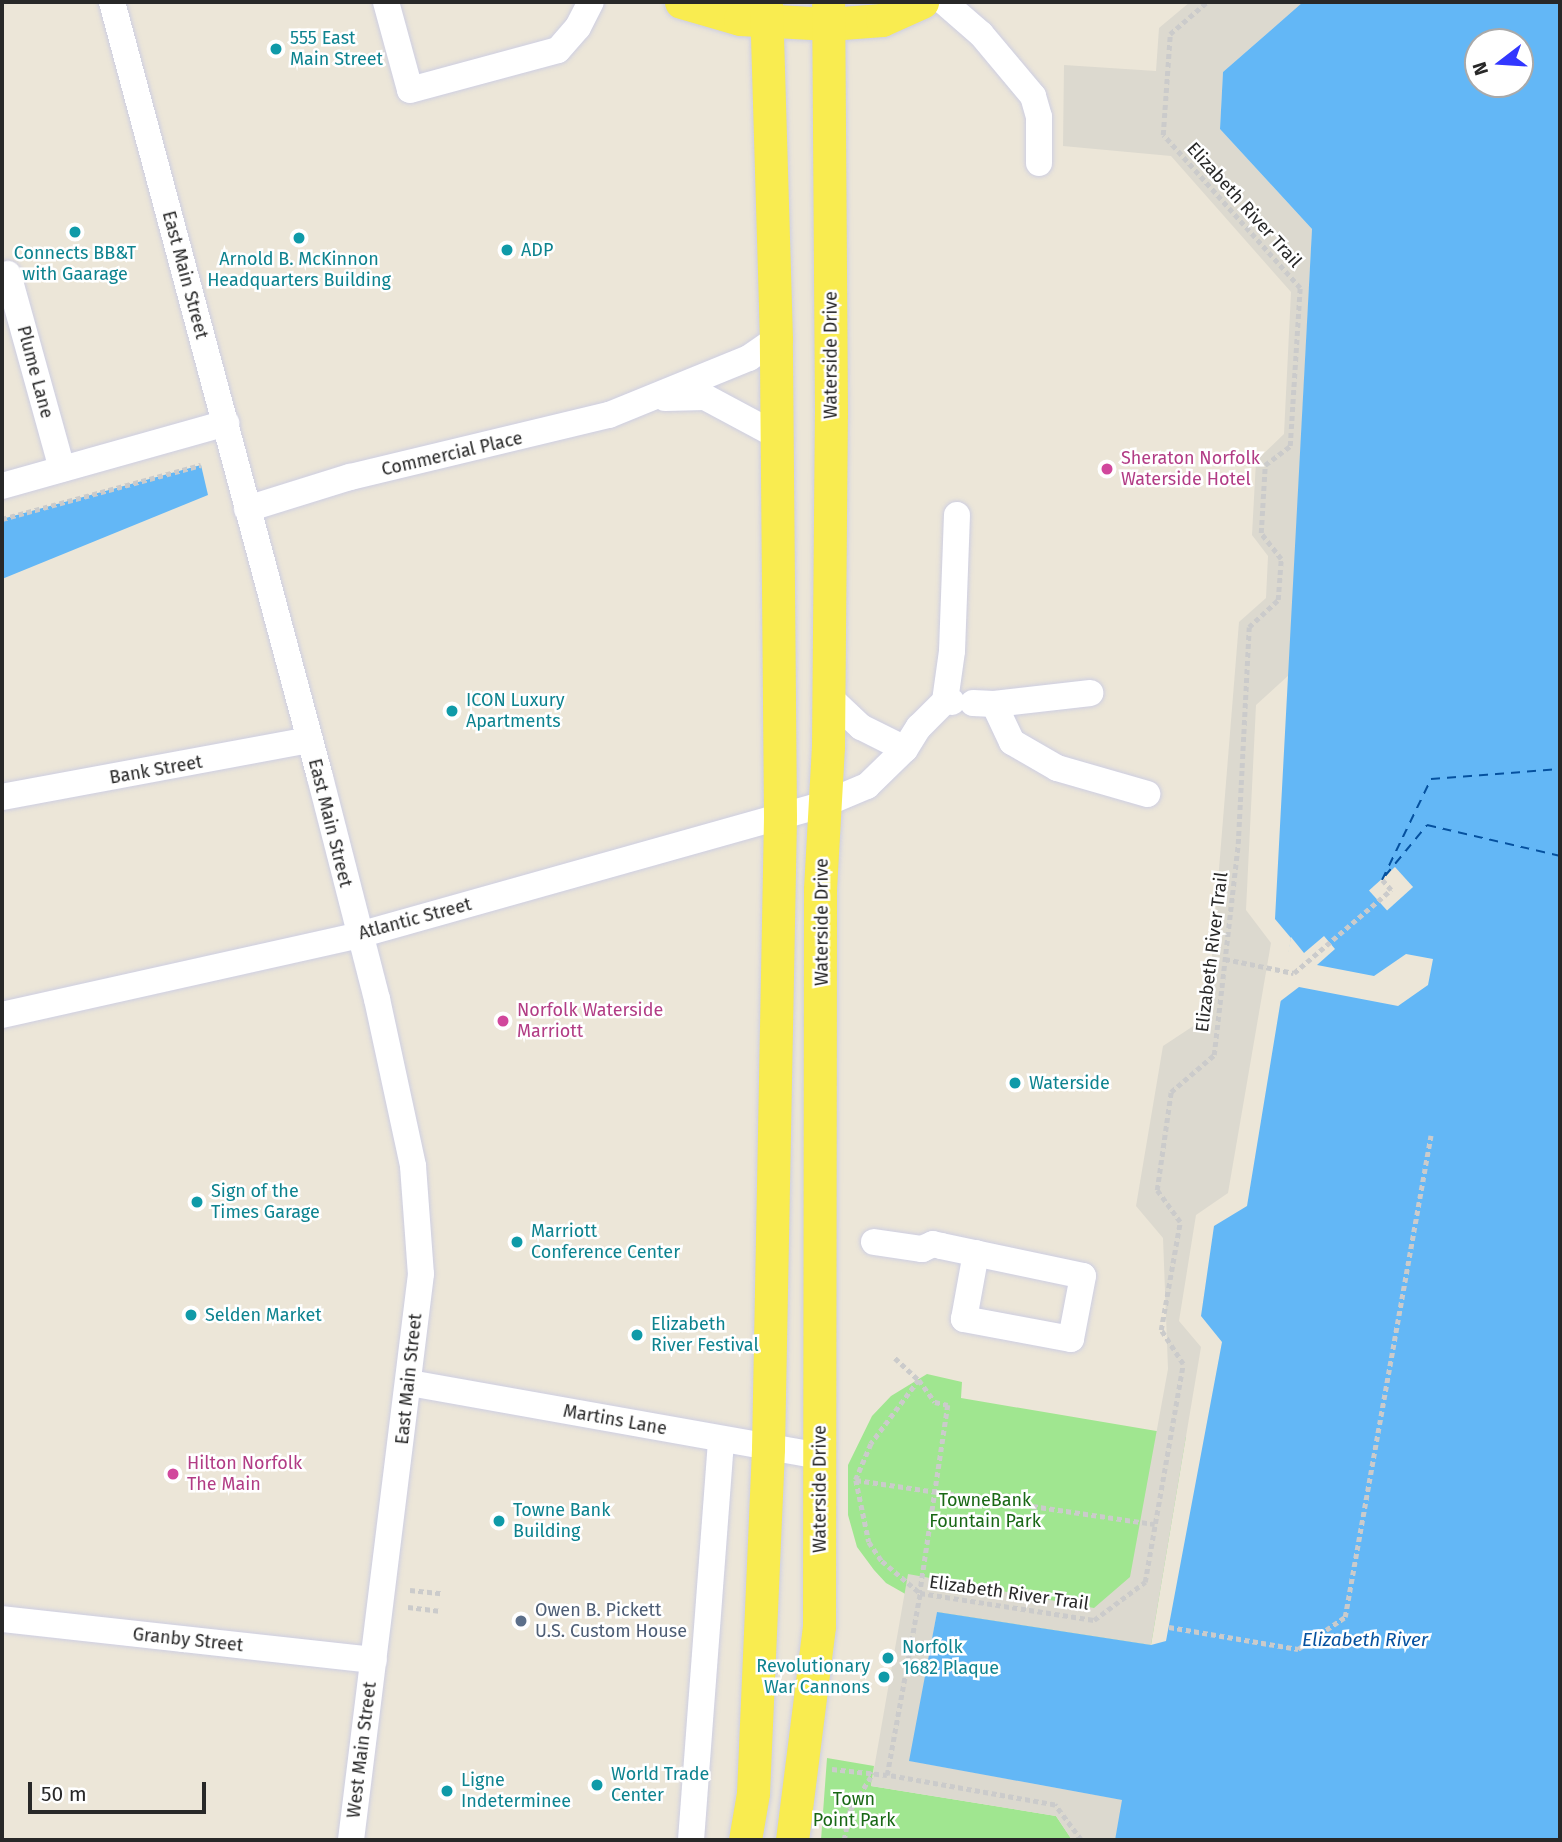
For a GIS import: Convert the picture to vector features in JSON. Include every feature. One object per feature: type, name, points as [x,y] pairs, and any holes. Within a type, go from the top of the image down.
[{"type":"main road","points":[[681,2],[727,16],[767,11],[828,13],[882,20],[922,2]]},
{"type":"main road","points":[[745,1840],[752,1793],[768,1448],[780,817],[776,339],[767,11]]},
{"type":"main road","name":"Waterside Drive","points":[[792,1840],[819,1626],[820,890],[829,697],[828,13]]},
{"type":"main road","points":[[770,1316],[799,1344],[821,1352]]},
{"type":"street","name":"East Main Street","points":[[112,2],[310,740],[413,1166],[421,1274],[410,1383],[374,1660]]},
{"type":"street","points":[[386,2],[410,90],[558,50],[578,27],[591,2]]},
{"type":"street","points":[[944,2],[981,34],[1033,96],[1039,117],[1039,163]]},
{"type":"street","name":"Plume Lane","points":[[8,274],[62,469]]},
{"type":"street","name":"Commercial Place","points":[[247,509],[350,477],[609,415],[749,358],[776,339]]},
{"type":"street","name":"Commercial Place","points":[[656,398],[705,397],[776,435]]},
{"type":"street","points":[[2,486],[226,423]]},
{"type":"street","points":[[957,515],[952,651],[966,703],[1012,742],[1057,768],[1147,794]]},
{"type":"street","points":[[966,703],[1090,693]]},
{"type":"street","points":[[829,697],[861,727],[905,749]]},
{"type":"street","name":"Atlantic Street","points":[[2,1015],[359,935],[824,804],[867,786],[905,749],[966,703]]},
{"type":"street","name":"Bank Street","points":[[2,797],[257,753],[310,740]]},
{"type":"street","points":[[874,1242],[922,1249],[928,1260],[974,1261],[1083,1276],[1071,1339],[964,1319],[974,1261]]},
{"type":"street","name":"Martins Lane","points":[[410,1383],[821,1456]]},
{"type":"street","points":[[691,1840],[721,1439]]},
{"type":"street","name":"Granby Street","points":[[2,1619],[374,1660]]},
{"type":"street","name":"West Main Street","points":[[351,1840],[374,1660]]},
{"type":"path","name":"Elizabeth River Trail","points":[[887,1775],[920,1593],[1094,1620],[1145,1583],[1183,1364],[1161,1330],[1180,1222],[1157,1190],[1171,1092],[1214,1055],[1238,844],[1249,627],[1279,600],[1281,559],[1261,533],[1265,465],[1290,446],[1300,288],[1163,135],[1170,34],[1207,2]]},
{"type":"path","points":[[2,519],[201,465]]},
{"type":"path","points":[[1225,959],[1294,973],[1391,890],[1382,880]]},
{"type":"path","points":[[1168,1627],[1298,1649],[1345,1617],[1431,1136]]},
{"type":"path","points":[[895,1358],[919,1380],[935,1402],[948,1405],[920,1593]]},
{"type":"path","points":[[919,1380],[871,1444],[856,1480],[869,1542],[882,1561],[920,1593]]},
{"type":"path","points":[[856,1480],[935,1489],[1155,1524]]},
{"type":"path","points":[[410,1590],[441,1593]]},
{"type":"path","points":[[408,1607],[439,1611]]},
{"type":"path","points":[[832,1769],[887,1775],[1055,1805],[1081,1840]]},
{"type":"path","points":[[844,1840],[850,1810],[873,1773]]},
{"type":"green space","name":"TowneBank Fountain Park","points":[[927,1374],[962,1382],[961,1398],[1186,1436],[1151,1645],[937,1612],[886,1583],[874,1570],[857,1547],[848,1515],[848,1465],[872,1416],[891,1396]]},
{"type":"green space","name":"Town Point Park","points":[[827,1758],[874,1766],[871,1786],[1056,1816],[1072,1840],[821,1840]]},
{"type":"shaded area","points":[[1190,2],[1303,2],[1223,72],[1220,129],[1312,229],[1289,675],[1256,705],[1246,910],[1271,943],[1228,1193],[1196,1215],[1179,1321],[1201,1347],[1151,1645],[937,1612],[910,1761],[1123,1800],[1115,1840],[1072,1840],[1056,1816],[871,1786],[908,1574],[1094,1608],[1130,1577],[1168,1369],[1163,1238],[1136,1206],[1163,1046],[1207,1017],[1239,622],[1266,598],[1268,556],[1252,535],[1256,461],[1284,434],[1291,292],[1171,156],[1063,146],[1064,65],[1156,71],[1159,28]]},
{"type":"water","name":"Elizabeth River","points":[[1303,2],[1560,2],[1560,1840],[1115,1840],[1122,1800],[909,1761],[937,1612],[1151,1645],[1166,1641],[1222,1342],[1201,1316],[1214,1226],[1247,1206],[1291,938],[1275,919],[1312,229],[1220,129],[1223,72]]},
{"type":"water","points":[[201,465],[208,495],[2,579],[2,519]]},
{"type":"pier","points":[[1395,867],[1413,887],[1387,910],[1369,890]]},
{"type":"pier","points":[[1324,936],[1335,949],[1317,965],[1374,976],[1406,954],[1433,959],[1428,985],[1398,1006],[1299,987],[1278,1003],[1291,937],[1304,953]]},
{"type":"ferry route","points":[[1382,880],[1431,779],[1560,769]]},
{"type":"ferry route","points":[[1385,876],[1427,825],[1560,856]]},
{"type":"place","name":"555 East Main Street","points":[[276,49]]},
{"type":"place","name":"Connects BB&T with Gaarage","points":[[75,232]]},
{"type":"place","name":"Arnold B. McKinnon Headquarters Building","points":[[299,238]]},
{"type":"place","name":"ADP","points":[[507,250]]},
{"type":"place","name":"Sheraton Norfolk Waterside Hotel","points":[[1107,469]]},
{"type":"place","name":"ICON Luxury Apartments","points":[[452,711]]},
{"type":"place","name":"Norfolk Waterside Marriott","points":[[503,1021]]},
{"type":"place","name":"Waterside","points":[[1015,1083]]},
{"type":"place","name":"Sign of the Times Garage","points":[[197,1202]]},
{"type":"place","name":"Marriott Conference Center","points":[[517,1242]]},
{"type":"place","name":"Selden Market","points":[[191,1315]]},
{"type":"place","name":"Elizabeth River Festival","points":[[637,1335]]},
{"type":"place","name":"Hilton Norfolk The Main","points":[[173,1474]]},
{"type":"place","name":"Towne Bank Building","points":[[499,1521]]},
{"type":"place","name":"Owen B. Pickett U.S. Custom House","points":[[521,1621]]},
{"type":"place","name":"Norfolk 1682 Plaque","points":[[888,1658]]},
{"type":"place","name":"Revolutionary War Cannons","points":[[884,1677]]},
{"type":"place","name":"World Trade Center","points":[[597,1785]]},
{"type":"place","name":"Ligne Indeterminee","points":[[447,1791]]}]
